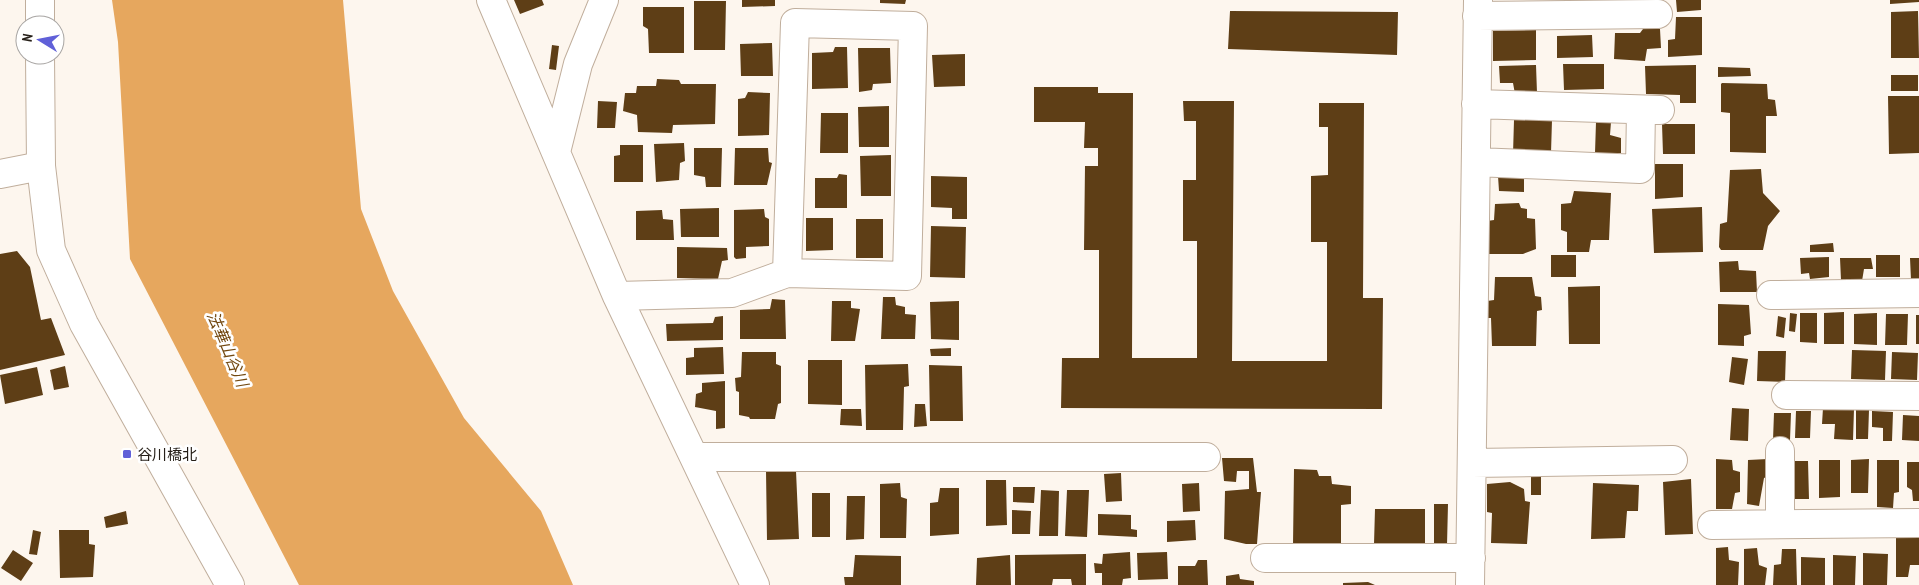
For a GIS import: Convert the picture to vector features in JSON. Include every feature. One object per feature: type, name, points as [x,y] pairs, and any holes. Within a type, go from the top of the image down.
[{"type":"street","points":[[40,0],[40,15]]},
{"type":"street","points":[[491,0],[616,296],[755,585]]},
{"type":"street","points":[[556,152],[578,64],[604,0]]},
{"type":"street","points":[[1470,585],[1478,8],[1608,7],[1658,14]]},
{"type":"street","points":[[616,296],[732,293],[787,273],[907,276],[913,26],[795,23],[787,273]]},
{"type":"street","points":[[40,65],[41,166],[51,250],[84,324],[230,585]]},
{"type":"street","points":[[1476,104],[1651,110],[1640,168],[1476,162]]},
{"type":"street","points":[[0,174],[41,166]]},
{"type":"street","points":[[1771,294],[1919,292]]},
{"type":"street","points":[[1786,395],[1919,396]]},
{"type":"street","points":[[1780,451],[1780,524]]},
{"type":"street","points":[[694,457],[1206,457]]},
{"type":"street","points":[[1472,463],[1673,460]]},
{"type":"street","points":[[1712,525],[1919,523]]},
{"type":"street","points":[[1265,558],[1471,558]]},
{"type":"water","name":"法華山谷川","points":[[112,0],[343,0],[361,209],[393,291],[464,418],[541,511],[573,585],[299,585],[130,259],[118,42]]},
{"type":"building","points":[[514,0],[542,0],[544,5],[520,14]]},
{"type":"building","points":[[742,0],[775,0],[775,6],[742,7]]},
{"type":"building","points":[[880,0],[906,0],[905,4],[880,3]]},
{"type":"building","points":[[1676,0],[1701,0],[1701,10],[1677,12]]},
{"type":"building","points":[[1890,0],[1919,0],[1919,2],[1890,4]]},
{"type":"building","points":[[694,1],[726,1],[725,50],[694,50]]},
{"type":"building","points":[[643,7],[684,7],[684,53],[649,53],[648,29],[643,26]]},
{"type":"building","points":[[1230,11],[1398,12],[1397,55],[1228,49]]},
{"type":"building","points":[[1918,11],[1919,58],[1891,58],[1891,12]]},
{"type":"building","points":[[1676,17],[1702,17],[1702,55],[1668,57],[1668,40],[1675,39]]},
{"type":"building","points":[[1643,29],[1660,29],[1661,48],[1647,49],[1645,61],[1614,59],[1615,33],[1640,33]]},
{"type":"building","points":[[1536,30],[1536,60],[1493,61],[1493,31]]},
{"type":"building","points":[[1592,35],[1593,57],[1557,58],[1557,36]]},
{"type":"building","points":[[772,43],[773,76],[741,76],[740,44]]},
{"type":"building","points":[[552,45],[559,46],[556,70],[549,69]]},
{"type":"building","points":[[835,47],[847,47],[848,88],[812,89],[812,53],[833,52]]},
{"type":"building","points":[[858,48],[890,48],[891,83],[873,84],[872,90],[859,92]]},
{"type":"building","points":[[965,54],[965,86],[934,87],[932,55]]},
{"type":"building","points":[[1563,64],[1604,64],[1604,89],[1564,90]]},
{"type":"building","points":[[1536,65],[1537,93],[1515,94],[1513,83],[1500,83],[1499,66]]},
{"type":"building","points":[[1696,65],[1696,103],[1680,103],[1680,95],[1646,94],[1645,66]]},
{"type":"building","points":[[1718,67],[1750,68],[1751,76],[1718,77]]},
{"type":"building","points":[[1891,75],[1918,75],[1918,91],[1891,91]]},
{"type":"building","points":[[657,79],[679,80],[681,84],[716,84],[715,124],[673,125],[672,133],[638,132],[637,115],[623,111],[625,93],[636,93],[637,86],[656,86]]},
{"type":"building","points":[[1722,83],[1767,84],[1768,99],[1775,100],[1777,116],[1766,116],[1766,153],[1730,152],[1730,113],[1721,112]]},
{"type":"building","points":[[1034,87],[1098,87],[1098,93],[1133,93],[1132,358],[1197,358],[1197,241],[1183,241],[1183,180],[1196,180],[1196,121],[1184,121],[1183,101],[1234,101],[1232,361],[1327,361],[1327,242],[1311,242],[1311,176],[1328,175],[1328,127],[1319,127],[1319,103],[1364,103],[1363,298],[1383,298],[1382,409],[1061,408],[1062,358],[1099,358],[1099,250],[1084,250],[1085,166],[1098,166],[1098,148],[1084,148],[1085,122],[1034,122]]},
{"type":"building","points":[[748,92],[770,93],[769,135],[738,136],[738,99],[745,98]]},
{"type":"building","points":[[1888,96],[1919,96],[1919,153],[1889,154]]},
{"type":"building","points":[[598,101],[617,102],[615,128],[597,128]]},
{"type":"building","points":[[889,106],[889,147],[859,147],[858,107]]},
{"type":"building","points":[[821,113],[848,113],[848,153],[820,153]]},
{"type":"building","points":[[1514,120],[1552,120],[1551,153],[1513,154]]},
{"type":"building","points":[[1596,122],[1611,122],[1610,135],[1621,138],[1621,153],[1595,153]]},
{"type":"building","points":[[1662,124],[1695,124],[1695,154],[1663,154]]},
{"type":"building","points":[[684,143],[685,161],[680,163],[679,180],[656,182],[654,144]]},
{"type":"building","points":[[620,145],[643,145],[643,182],[614,182],[614,156],[620,155]]},
{"type":"building","points":[[694,148],[722,148],[721,187],[706,187],[705,177],[694,175]]},
{"type":"building","points":[[735,148],[768,148],[769,162],[772,163],[767,185],[734,185]]},
{"type":"building","points":[[891,155],[891,196],[861,196],[860,156]]},
{"type":"building","points":[[1655,164],[1683,164],[1683,197],[1655,199]]},
{"type":"building","points":[[1761,169],[1763,193],[1780,211],[1768,226],[1763,250],[1721,250],[1719,247],[1720,224],[1727,222],[1730,170]]},
{"type":"building","points":[[839,174],[847,175],[847,208],[815,208],[815,178],[837,178]]},
{"type":"building","points":[[931,176],[967,177],[967,219],[952,219],[952,208],[931,207]]},
{"type":"building","points":[[1498,176],[1524,177],[1524,192],[1499,191]]},
{"type":"building","points":[[1574,191],[1611,193],[1609,240],[1591,240],[1589,252],[1567,252],[1567,232],[1561,230],[1561,204],[1571,203]]},
{"type":"building","points":[[1519,203],[1521,208],[1527,209],[1527,218],[1535,219],[1536,249],[1523,254],[1487,254],[1487,221],[1494,220],[1495,204]]},
{"type":"building","points":[[1702,207],[1703,252],[1654,253],[1652,209]]},
{"type":"building","points":[[719,208],[719,237],[681,237],[680,209]]},
{"type":"building","points":[[764,209],[765,217],[769,219],[769,246],[746,247],[746,258],[736,259],[734,257],[734,210]]},
{"type":"building","points":[[662,210],[663,219],[673,220],[674,240],[636,240],[636,211]]},
{"type":"building","points":[[806,218],[833,218],[833,250],[806,251]]},
{"type":"building","points":[[856,219],[883,219],[883,258],[856,258]]},
{"type":"building","points":[[931,226],[966,227],[965,278],[930,277]]},
{"type":"building","points":[[1833,243],[1834,252],[1810,252],[1810,245]]},
{"type":"building","points":[[677,247],[727,248],[728,260],[722,261],[718,279],[677,278]]},
{"type":"building","points":[[17,251],[30,267],[41,320],[51,318],[65,355],[0,370],[0,254]]},
{"type":"building","points":[[1551,255],[1576,255],[1576,277],[1551,277]]},
{"type":"building","points":[[1876,255],[1900,255],[1900,277],[1876,277]]},
{"type":"building","points":[[1829,257],[1829,277],[1810,279],[1809,273],[1801,274],[1800,258]]},
{"type":"building","points":[[1840,258],[1871,258],[1873,269],[1864,269],[1862,281],[1841,280]]},
{"type":"building","points":[[1910,258],[1919,258],[1919,280],[1911,280]]},
{"type":"building","points":[[1738,261],[1739,270],[1756,271],[1757,292],[1720,292],[1719,262]]},
{"type":"building","points":[[1495,277],[1532,277],[1535,296],[1541,297],[1542,310],[1537,311],[1536,346],[1492,346],[1491,318],[1486,318],[1487,301],[1494,300]]},
{"type":"building","points":[[1600,286],[1600,344],[1569,344],[1568,287]]},
{"type":"building","points":[[883,297],[895,297],[896,305],[905,307],[905,314],[916,315],[915,339],[881,339]]},
{"type":"building","points":[[772,299],[785,300],[786,339],[740,339],[740,310],[770,309]]},
{"type":"building","points":[[832,301],[851,301],[851,308],[860,309],[855,341],[831,341]]},
{"type":"building","points":[[959,301],[959,340],[931,339],[930,302]]},
{"type":"building","points":[[1718,304],[1749,305],[1751,334],[1744,336],[1744,346],[1718,345]]},
{"type":"building","points":[[1844,312],[1844,344],[1824,344],[1824,313]]},
{"type":"building","points":[[1790,313],[1797,314],[1795,332],[1789,331]]},
{"type":"building","points":[[1800,313],[1817,313],[1817,343],[1800,342]]},
{"type":"building","points":[[1877,313],[1877,345],[1854,344],[1854,314]]},
{"type":"building","points":[[1886,314],[1908,314],[1907,345],[1885,345]]},
{"type":"building","points":[[1916,315],[1919,315],[1919,344],[1916,344]]},
{"type":"building","points":[[723,316],[723,340],[667,341],[666,324],[713,323],[715,317]]},
{"type":"building","points":[[1778,316],[1786,318],[1784,338],[1776,336]]},
{"type":"building","points":[[723,347],[724,374],[686,375],[686,358],[694,357],[694,348]]},
{"type":"building","points":[[951,348],[951,356],[931,356],[930,349]]},
{"type":"building","points":[[1852,350],[1886,351],[1885,380],[1851,379]]},
{"type":"building","points":[[1758,351],[1786,351],[1785,382],[1757,381]]},
{"type":"building","points":[[742,352],[776,352],[776,364],[781,366],[781,403],[778,404],[775,419],[750,419],[749,417],[739,415],[739,392],[736,391],[735,378],[741,377]]},
{"type":"building","points":[[1892,352],[1918,353],[1917,380],[1891,379]]},
{"type":"building","points":[[1732,357],[1748,359],[1744,385],[1729,382]]},
{"type":"building","points":[[808,360],[842,360],[842,405],[808,404]]},
{"type":"building","points":[[908,364],[909,386],[904,387],[903,430],[866,430],[865,365]]},
{"type":"building","points":[[929,365],[962,366],[963,421],[930,421]]},
{"type":"building","points":[[65,366],[69,387],[54,390],[50,370]]},
{"type":"building","points":[[37,367],[43,395],[5,404],[0,375]]},
{"type":"building","points":[[725,381],[725,428],[716,429],[716,411],[695,407],[696,394],[702,392],[702,383]]},
{"type":"building","points":[[915,404],[925,404],[927,426],[914,427]]},
{"type":"building","points":[[1732,408],[1749,409],[1748,441],[1730,440]]},
{"type":"building","points":[[1823,408],[1854,409],[1853,440],[1834,439],[1835,424],[1822,424]]},
{"type":"building","points":[[841,409],[861,409],[862,426],[840,425]]},
{"type":"building","points":[[1856,410],[1869,410],[1868,439],[1856,439]]},
{"type":"building","points":[[1796,411],[1811,411],[1810,438],[1795,438]]},
{"type":"building","points":[[1872,411],[1893,412],[1892,441],[1883,441],[1883,428],[1872,427]]},
{"type":"building","points":[[1774,413],[1791,413],[1790,440],[1773,440]]},
{"type":"building","points":[[1903,415],[1919,416],[1919,441],[1902,440]]},
{"type":"building","points":[[1222,458],[1253,458],[1257,492],[1261,492],[1257,544],[1246,544],[1224,539],[1225,491],[1249,489],[1249,471],[1237,471],[1236,482],[1224,481]]},
{"type":"building","points":[[1716,459],[1732,460],[1733,470],[1740,472],[1740,492],[1735,493],[1732,509],[1716,509]]},
{"type":"building","points":[[1768,459],[1769,476],[1764,478],[1759,506],[1747,504],[1748,460]]},
{"type":"building","points":[[1869,459],[1868,493],[1851,493],[1851,460]]},
{"type":"building","points":[[1819,460],[1840,460],[1840,497],[1819,498]]},
{"type":"building","points":[[1877,460],[1899,460],[1899,492],[1894,493],[1893,508],[1877,507]]},
{"type":"building","points":[[1788,461],[1808,461],[1809,499],[1789,499]]},
{"type":"building","points":[[1907,462],[1919,462],[1919,501],[1913,501],[1912,490],[1907,487]]},
{"type":"building","points":[[1294,469],[1317,470],[1319,476],[1331,476],[1332,484],[1351,486],[1351,504],[1341,505],[1341,545],[1293,545]]},
{"type":"building","points":[[766,471],[796,471],[799,539],[767,540]]},
{"type":"building","points":[[1541,472],[1541,495],[1531,495],[1531,473]]},
{"type":"building","points":[[1121,473],[1122,501],[1106,502],[1104,474]]},
{"type":"building","points":[[1691,479],[1693,534],[1665,535],[1663,482]]},
{"type":"building","points":[[986,480],[1006,480],[1007,525],[986,526]]},
{"type":"building","points":[[1510,482],[1524,489],[1525,501],[1530,502],[1527,544],[1491,543],[1492,513],[1487,512],[1487,484]]},
{"type":"building","points":[[900,483],[901,497],[907,499],[906,538],[880,538],[880,484]]},
{"type":"building","points":[[1199,483],[1200,511],[1183,512],[1182,484]]},
{"type":"building","points":[[1593,483],[1639,485],[1638,511],[1627,511],[1625,538],[1591,539]]},
{"type":"building","points":[[1013,487],[1035,487],[1034,503],[1013,502]]},
{"type":"building","points":[[940,488],[959,488],[959,534],[930,536],[930,503],[938,502]]},
{"type":"building","points":[[1041,490],[1059,491],[1058,536],[1039,536]]},
{"type":"building","points":[[1067,490],[1089,490],[1087,537],[1065,536]]},
{"type":"building","points":[[812,493],[830,493],[830,537],[812,537]]},
{"type":"building","points":[[847,496],[865,496],[864,539],[846,540]]},
{"type":"building","points":[[1434,504],[1448,504],[1447,545],[1434,545]]},
{"type":"building","points":[[1375,509],[1425,509],[1425,543],[1374,544]]},
{"type":"building","points":[[1012,510],[1031,511],[1030,534],[1012,534]]},
{"type":"building","points":[[126,511],[128,524],[106,528],[104,517]]},
{"type":"building","points":[[1098,514],[1131,515],[1131,529],[1137,530],[1137,537],[1098,535]]},
{"type":"building","points":[[1195,520],[1196,540],[1167,542],[1167,521]]},
{"type":"building","points":[[33,530],[41,532],[37,555],[29,554]]},
{"type":"building","points":[[59,530],[89,530],[89,544],[95,545],[93,577],[60,578]]},
{"type":"building","points":[[1896,537],[1919,537],[1919,565],[1910,565],[1908,577],[1896,577]]},
{"type":"building","points":[[1728,547],[1729,560],[1739,562],[1738,585],[1716,585],[1716,548]]},
{"type":"building","points":[[1757,548],[1759,565],[1767,568],[1765,585],[1744,585],[1744,549]]},
{"type":"building","points":[[1782,549],[1796,549],[1797,585],[1773,585],[1774,565],[1781,564]]},
{"type":"building","points":[[13,550],[33,563],[21,581],[1,568]]},
{"type":"building","points":[[1130,552],[1131,578],[1123,579],[1122,585],[1102,585],[1102,573],[1095,573],[1094,563],[1102,564],[1103,554]]},
{"type":"building","points":[[1167,552],[1168,579],[1138,580],[1137,553]]},
{"type":"building","points":[[1863,553],[1888,554],[1887,585],[1863,585]]},
{"type":"building","points":[[1086,554],[1086,585],[1072,585],[1071,579],[1053,579],[1052,585],[1015,585],[1015,555]]},
{"type":"building","points":[[855,555],[901,556],[901,585],[845,585],[844,577],[853,577]]},
{"type":"building","points":[[1010,555],[1011,585],[976,585],[977,558]]},
{"type":"building","points":[[1833,555],[1856,556],[1855,585],[1833,585]]},
{"type":"building","points":[[1801,557],[1825,558],[1825,585],[1801,585]]},
{"type":"building","points":[[1198,560],[1207,560],[1208,585],[1178,585],[1178,566],[1195,566]]},
{"type":"building","points":[[1239,574],[1240,579],[1254,581],[1254,585],[1226,585],[1226,576]]},
{"type":"building","points":[[1368,582],[1375,585],[1343,585],[1343,583]]},
{"type":"place","name":"谷川橋北","points":[[127,454]]}]
